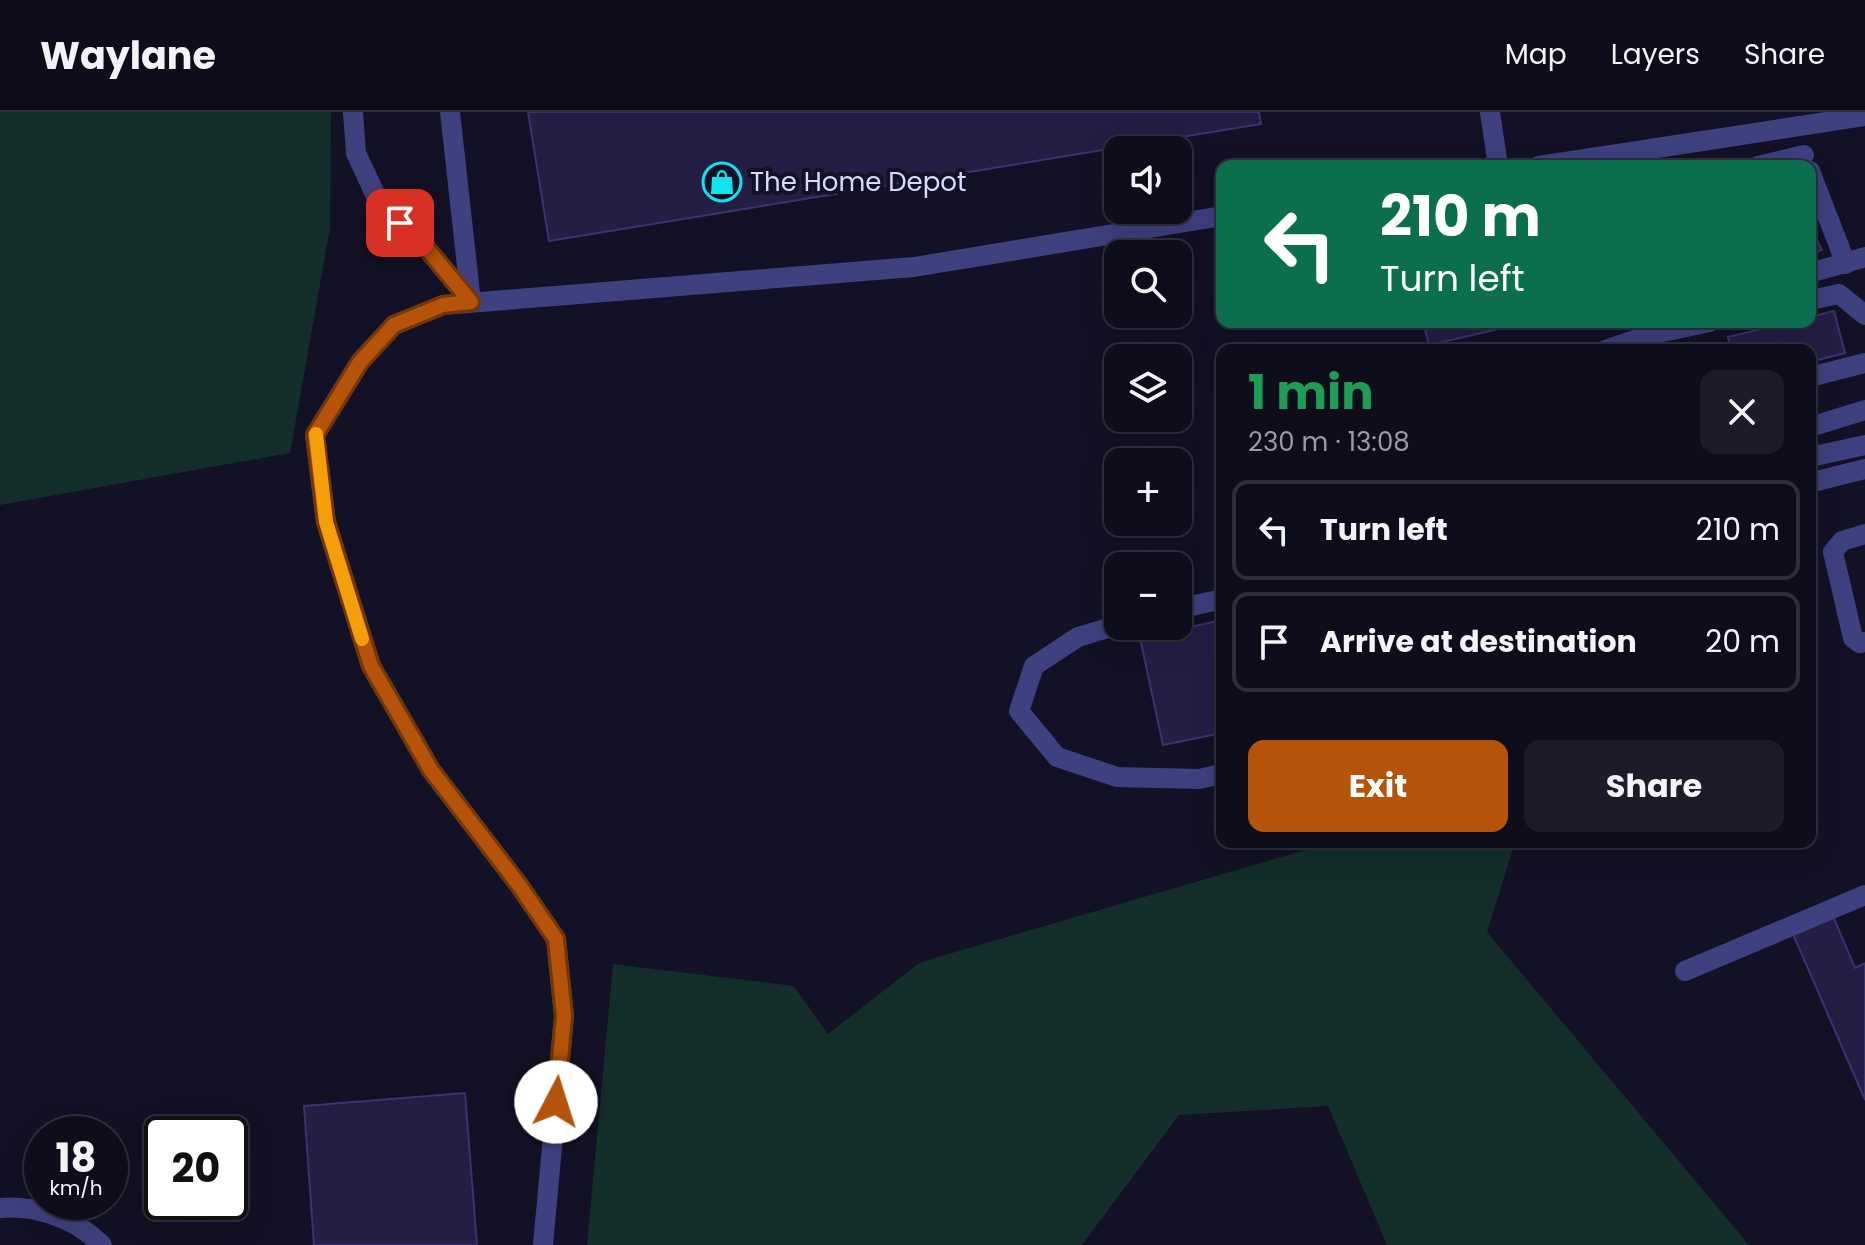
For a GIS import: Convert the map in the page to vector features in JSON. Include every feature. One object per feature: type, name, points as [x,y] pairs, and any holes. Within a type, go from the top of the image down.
[{"type":"lane","points":[[353,112],[356,153],[381,207],[419,239],[471,302]]},
{"type":"lane","points":[[450,112],[471,302]]},
{"type":"lane","points":[[1490,112],[1497,160]]},
{"type":"lane","points":[[1578,160],[1865,116]]},
{"type":"lane","points":[[1794,127],[1806,160]]},
{"type":"lane","points":[[1816,182],[1856,260],[1816,271]]},
{"type":"lane","points":[[543,1245],[564,1016],[556,939],[431,770],[371,666],[326,522],[315,435],[360,362],[394,325],[443,305],[914,267],[1216,217]]},
{"type":"lane","points":[[1816,299],[1839,294],[1865,315]]},
{"type":"lane","points":[[1623,344],[1682,328]]},
{"type":"lane","points":[[1816,375],[1865,363]]},
{"type":"lane","points":[[1816,425],[1865,410]]},
{"type":"lane","points":[[1816,456],[1865,445]]},
{"type":"lane","points":[[1816,481],[1865,469]]},
{"type":"lane","points":[[1865,534],[1842,541],[1833,552],[1853,638],[1860,643],[1865,642]]},
{"type":"lane","points":[[1192,606],[1216,600]]},
{"type":"lane","points":[[1104,629],[1078,637],[1034,666],[1019,711],[1057,757],[1117,777],[1199,779],[1216,775]]},
{"type":"lane","points":[[1685,971],[1865,895]]},
{"type":"lane","points":[[0,1208],[15,1207],[58,1216],[102,1245]]},
{"type":"green space","points":[[0,112],[331,112],[330,228],[290,453],[0,505]]},
{"type":"green space","points":[[1312,848],[1513,848],[1487,932],[1749,1245],[1387,1245],[1328,1106],[1179,1115],[1082,1245],[587,1245],[613,964],[794,986],[828,1034],[918,964]]},
{"type":"building","name":"The Home Depot","points":[[528,112],[1259,112],[1261,124],[1188,136],[1104,136],[1104,150],[549,241]]},
{"type":"building","points":[[1816,238],[1822,250],[1816,252]]},
{"type":"building","points":[[1834,311],[1845,353],[1816,360],[1816,344],[1730,344],[1728,337],[1765,328],[1816,328],[1816,316]]},
{"type":"building","points":[[1425,328],[1503,328],[1433,344],[1429,344]]},
{"type":"building","points":[[1216,621],[1216,734],[1163,745],[1140,640],[1192,640],[1192,627]]},
{"type":"building","points":[[1833,916],[1855,968],[1865,963],[1865,1100],[1793,934]]},
{"type":"building","points":[[465,1093],[477,1245],[314,1245],[304,1106]]},
{"type":"slow traffic","points":[[316,434],[326,522],[362,639]]},
{"type":"place","name":"The Home Depot","points":[[722,182]]},
{"type":"route","points":[[400,223],[419,239],[471,302],[443,305],[394,325],[360,362],[315,435],[326,522],[371,666],[431,770],[556,939],[564,1016],[556,1102]]}]
